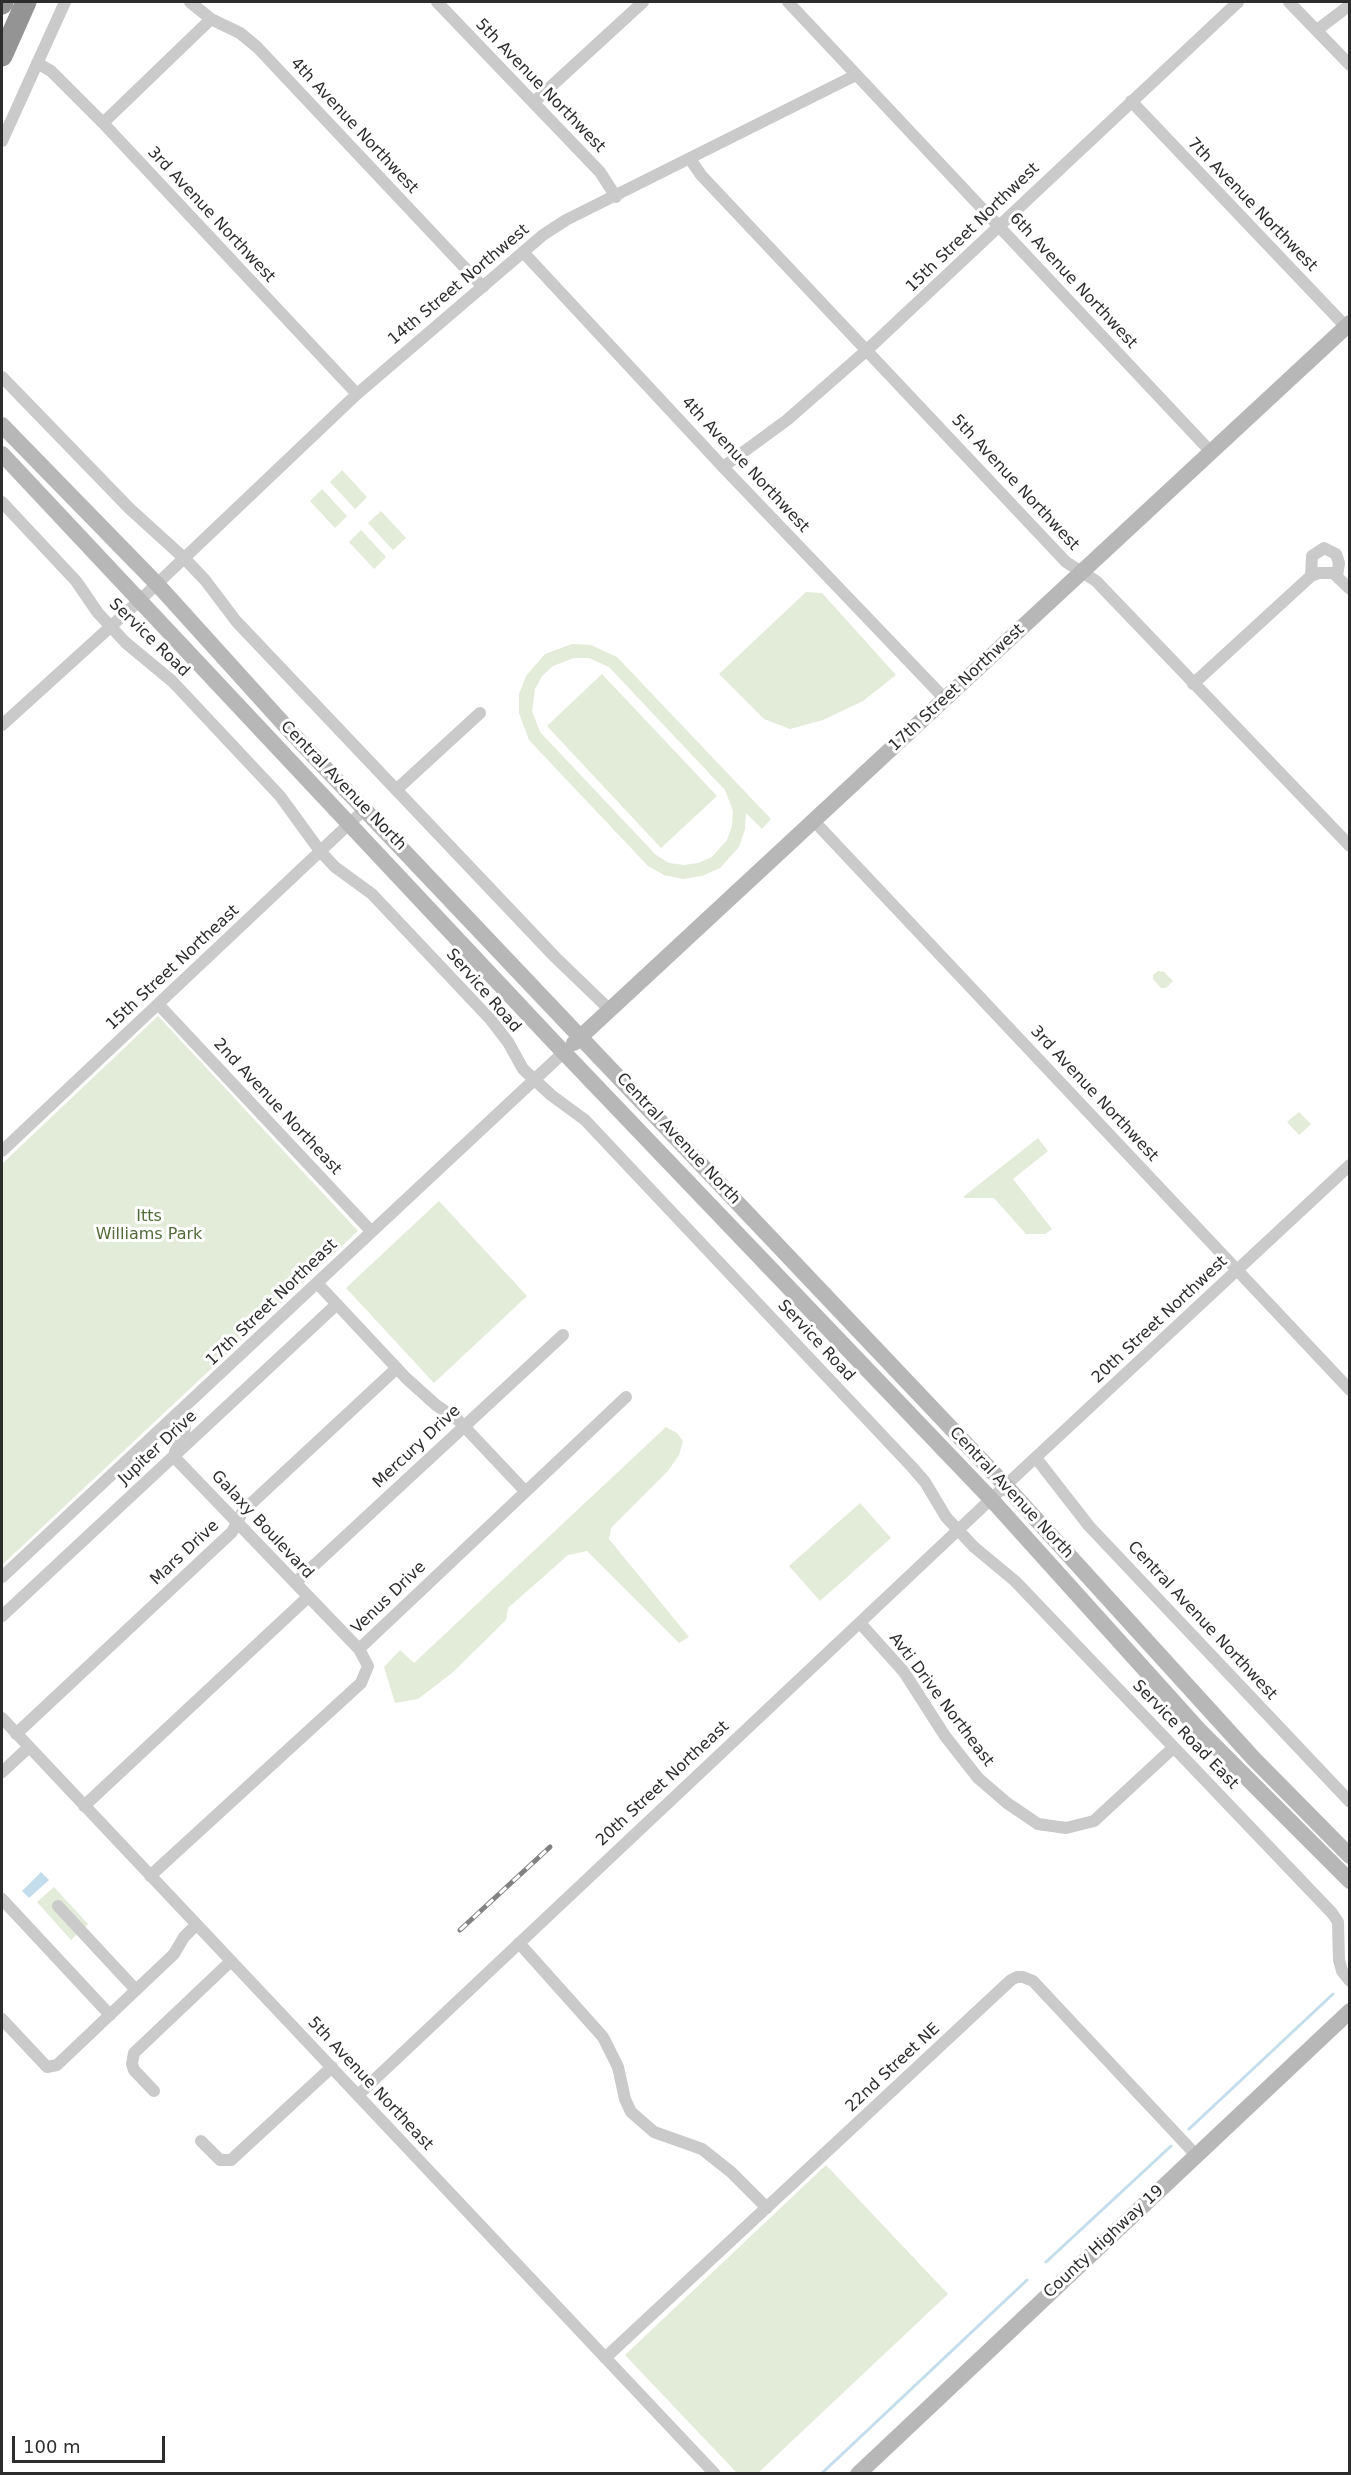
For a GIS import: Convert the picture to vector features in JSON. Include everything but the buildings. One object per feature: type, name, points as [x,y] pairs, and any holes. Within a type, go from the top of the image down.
[{"type":"highway","points":[[2,56],[26,2]]},
{"type":"main road","name":"17th Street Northwest","points":[[564,1052],[1348,327]]},
{"type":"main road","name":"Central Avenue North","points":[[2,425],[157,584],[290,731],[1005,1485],[1254,1759],[1350,1856]]},
{"type":"main road","name":"Central Avenue North","points":[[2,454],[564,1052],[991,1498],[1201,1732],[1350,1881]]},
{"type":"main road","name":"County Highway 19","points":[[858,2474],[1350,2011]]},
{"type":"street","points":[[2,141],[65,2]]},
{"type":"street","name":"4th Avenue Northwest","points":[[190,2],[211,19],[240,33],[257,47],[483,287]]},
{"type":"street","name":"5th Avenue Northwest","points":[[437,2],[600,172],[616,197]]},
{"type":"street","points":[[534,102],[643,2]]},
{"type":"street","name":"6th Avenue Northwest","points":[[788,2],[1211,452]]},
{"type":"street","name":"15th Street Northwest","points":[[723,467],[787,420],[867,350],[1238,2]]},
{"type":"street","points":[[1289,2],[1350,65]]},
{"type":"street","points":[[1317,30],[1350,5]]},
{"type":"street","points":[[103,123],[211,19]]},
{"type":"street","name":"3rd Avenue Northwest","points":[[37,63],[51,71],[103,123],[357,394]]},
{"type":"street","name":"14th Street Northwest","points":[[2,725],[17,714],[140,600],[357,394],[554,228],[856,75]]},
{"type":"street","name":"7th Avenue Northwest","points":[[1131,101],[1348,327]]},
{"type":"street","name":"5th Avenue Northwest","points":[[690,159],[701,175],[1066,562],[1096,581],[1192,684],[1350,846]]},
{"type":"street","name":"4th Avenue Northwest","points":[[523,252],[723,467],[945,699]]},
{"type":"street","points":[[2,377],[130,508],[184,558],[205,580],[236,621],[555,957],[610,1010]]},
{"type":"street","name":"Service Road","points":[[2,502],[76,581],[98,613],[126,643],[172,681],[280,796],[320,851],[335,867],[372,894],[483,1012],[508,1042],[518,1064],[562,1104],[585,1120],[926,1482],[946,1517],[959,1531]]},
{"type":"street","points":[[1311,576],[1312,556],[1324,548],[1336,554],[1339,563],[1337,576]]},
{"type":"street","points":[[1192,684],[1311,576],[1326,573],[1337,576],[1350,589]]},
{"type":"street","points":[[396,790],[480,713]]},
{"type":"street","name":"15th Street Northeast","points":[[2,1150],[159,1005],[365,809]]},
{"type":"street","name":"3rd Avenue Northwest","points":[[813,820],[1350,1390]]},
{"type":"street","name":"2nd Avenue Northeast","points":[[159,1005],[371,1231]]},
{"type":"street","name":"17th Street Northeast","points":[[2,1577],[564,1052]]},
{"type":"street","name":"20th Street Northwest","points":[[991,1498],[1350,1165]]},
{"type":"street","points":[[316,1283],[397,1368],[436,1406],[454,1416],[525,1491]]},
{"type":"street","name":"Jupiter Drive","points":[[2,1616],[337,1304]]},
{"type":"street","name":"Mercury Drive","points":[[295,1583],[562,1335]]},
{"type":"street","name":"Mars Drive","points":[[16,1734],[232,1532],[243,1511],[397,1368]]},
{"type":"street","name":"Venus Drive","points":[[150,1876],[361,1683],[368,1666],[359,1649],[626,1397]]},
{"type":"street","points":[[175,1456],[185,1427],[180,1413]]},
{"type":"street","name":"Galaxy Boulevard","points":[[175,1456],[307,1598],[359,1649]]},
{"type":"street","name":"Central Avenue Northwest","points":[[1036,1458],[1089,1526],[1350,1802]]},
{"type":"street","name":"20th Street Northeast","points":[[358,2095],[959,1531],[991,1498]]},
{"type":"street","name":"Service Road East","points":[[959,1531],[974,1547],[1015,1581],[1332,1913],[1338,1922],[1339,1960],[1342,1971],[1350,1981]]},
{"type":"street","points":[[84,1806],[307,1598]]},
{"type":"street","name":"Avti Drive Northeast","points":[[860,1623],[904,1672],[945,1736],[978,1778],[1007,1803],[1038,1824],[1066,1828],[1094,1821],[1173,1748]]},
{"type":"street","name":"5th Avenue Northeast","points":[[2,1718],[715,2474]]},
{"type":"street","points":[[2,1772],[29,1747]]},
{"type":"street","points":[[2,1899],[110,2015]]},
{"type":"street","points":[[58,1906],[136,1990]]},
{"type":"street","points":[[2,2019],[47,2067],[57,2065],[174,1953],[196,1924]]},
{"type":"street","points":[[519,1943],[603,2037],[618,2067],[625,2099],[631,2112],[654,2132],[702,2149],[731,2172],[766,2208]]},
{"type":"street","points":[[154,2091],[134,2070],[132,2064],[134,2053],[231,1961]]},
{"type":"street","name":"22nd Street NE","points":[[605,2358],[1011,1980],[1017,1977],[1029,1978],[1033,1981],[1196,2155]]},
{"type":"street","points":[[201,2141],[220,2160],[231,2160],[332,2067]]},
{"type":"green space","points":[[342,470],[367,497],[355,509],[330,482]]},
{"type":"green space","points":[[322,489],[347,516],[335,528],[310,501]]},
{"type":"green space","points":[[381,511],[406,538],[393,550],[368,523]]},
{"type":"green space","points":[[361,530],[386,557],[374,569],[349,542]]},
{"type":"green space","points":[[806,592],[822,593],[896,675],[863,701],[823,720],[790,729],[764,719],[719,674]]},
{"type":"green space","points":[[572,644],[591,645],[617,657],[771,819],[762,829],[746,813],[745,829],[739,847],[720,868],[702,876],[683,879],[664,875],[648,866],[529,740],[519,713],[519,694],[526,676],[545,654]],"holes":[[[574,658],[589,658],[609,667],[725,790],[733,811],[732,826],[727,840],[712,857],[698,863],[684,865],[669,863],[656,855],[540,732],[532,711],[535,689],[542,676],[553,666]]]},
{"type":"green space","points":[[602,674],[717,796],[661,848],[547,726]]},
{"type":"green space","points":[[1158,971],[1164,972],[1173,981],[1166,988],[1161,988],[1153,979],[1153,975]]},
{"type":"green space","name":"Itts Williams Park","points":[[158,1016],[358,1231],[2,1565],[2,1164]]},
{"type":"green space","points":[[1299,1112],[1311,1124],[1299,1135],[1287,1122]]},
{"type":"green space","points":[[1038,1138],[1048,1151],[1013,1179],[1052,1229],[1045,1234],[1026,1234],[994,1198],[963,1197]]},
{"type":"green space","points":[[439,1201],[527,1296],[434,1383],[346,1288]]},
{"type":"green space","points":[[666,1427],[677,1433],[683,1441],[679,1455],[668,1471],[611,1528],[609,1539],[689,1637],[679,1643],[587,1551],[568,1555],[508,1608],[506,1620],[452,1673],[418,1699],[395,1703],[384,1667],[400,1650],[414,1663]]},
{"type":"green space","points":[[860,1503],[891,1538],[820,1601],[789,1566]]},
{"type":"green space","points":[[54,1887],[88,1924],[71,1940],[37,1902]]},
{"type":"green space","points":[[826,2165],[948,2294],[758,2473],[737,2473],[625,2355]]},
{"type":"water","points":[[41,1872],[49,1880],[29,1898],[22,1891]]},
{"type":"waterway","points":[[1189,2129],[1333,1994]]},
{"type":"waterway","points":[[1046,2262],[1171,2146]]},
{"type":"waterway","points":[[821,2474],[1027,2280]]},
{"type":"railway","points":[[460,1930],[550,1847]]}]
